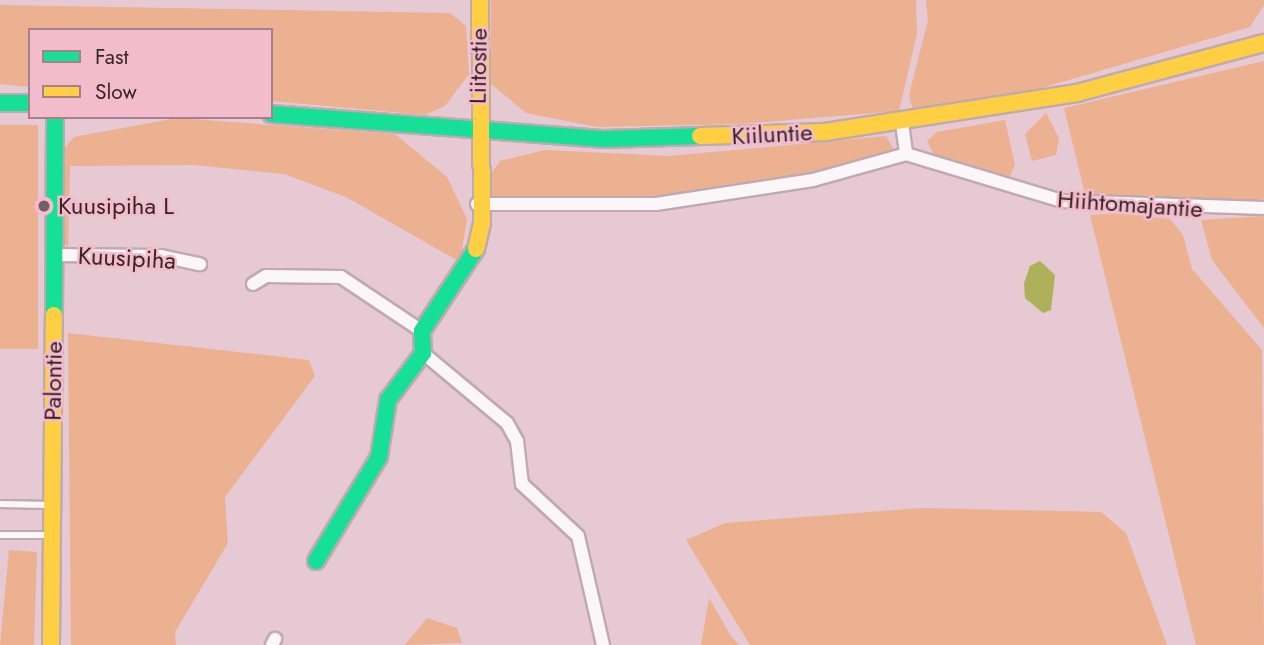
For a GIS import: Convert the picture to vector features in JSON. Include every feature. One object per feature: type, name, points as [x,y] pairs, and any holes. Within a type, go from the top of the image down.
[{"type":"street","name":"Liitostie","points":[[422,331],[474,259],[482,223],[477,204],[480,0]]},
{"type":"street","name":"Kiiluntie","points":[[273,114],[477,132],[669,138],[902,124],[1077,93],[1264,43]]},
{"type":"street","points":[[0,103],[28,103]]},
{"type":"street","name":"Palontie","points":[[51,645],[54,119]]},
{"type":"street","points":[[477,204],[656,204],[813,180],[906,154],[902,124]]},
{"type":"street","name":"Hiihtomajantie","points":[[906,154],[1080,204],[1264,208]]},
{"type":"street","name":"Kuusipiha","points":[[54,255],[161,256],[200,264]]},
{"type":"street","points":[[253,284],[267,276],[341,277],[422,331],[423,353],[388,400],[379,457],[316,561]]},
{"type":"street","points":[[423,353],[507,423],[517,441],[522,484],[578,537],[603,645]]},
{"type":"lane","points":[[0,505],[52,505]]},
{"type":"lane","points":[[0,535],[52,535]]},
{"type":"shaded area","points":[[491,0],[916,0],[917,34],[899,111],[739,124],[597,127],[526,113],[490,83]]},
{"type":"shaded area","points":[[926,0],[1264,0],[1264,5],[1250,27],[1038,89],[913,110],[909,95],[928,20]]},
{"type":"shaded area","points":[[0,5],[450,13],[466,26],[469,74],[445,106],[425,115],[273,101],[273,28],[28,28],[28,87],[0,84]]},
{"type":"shaded area","points":[[1264,61],[1264,199],[1215,204],[1085,194],[1064,108]]},
{"type":"shaded area","points":[[1046,113],[1059,138],[1056,155],[1032,161],[1025,134]]},
{"type":"shaded area","points":[[172,119],[395,134],[447,177],[467,219],[460,262],[346,197],[284,174],[194,165],[70,166],[68,248],[62,240],[64,149],[74,137]]},
{"type":"shaded area","points":[[1005,120],[1015,165],[1010,176],[955,164],[933,153],[927,141],[937,132]]},
{"type":"shaded area","points":[[0,125],[38,125],[38,349],[0,349]]},
{"type":"shaded area","points":[[886,136],[894,150],[887,155],[815,175],[690,195],[496,199],[487,194],[487,180],[500,161],[545,150],[669,156]]},
{"type":"shaded area","points":[[1119,213],[1170,219],[1183,235],[1192,269],[1262,350],[1264,645],[1196,645],[1090,215]]},
{"type":"shaded area","points":[[1264,216],[1264,328],[1212,260],[1201,220]]},
{"type":"shaded area","points":[[1040,261],[1055,275],[1051,310],[1043,313],[1025,298],[1024,283],[1030,266]]},
{"type":"shaded area","points":[[68,333],[309,360],[315,376],[225,497],[228,543],[175,632],[176,645],[71,645]]},
{"type":"shaded area","points":[[922,508],[1101,512],[1126,533],[1167,645],[750,645],[686,540],[725,523]]},
{"type":"shaded area","points":[[9,550],[37,552],[34,645],[0,645]]},
{"type":"shaded area","points":[[709,598],[731,636],[739,645],[701,645]]},
{"type":"shaded area","points":[[427,618],[457,628],[462,643],[405,645]]},
{"type":"traffic: fast","points":[[0,103],[28,103]]},
{"type":"traffic: fast","points":[[273,114],[605,139],[700,136]]},
{"type":"traffic: fast","points":[[54,315],[55,119]]},
{"type":"traffic: fast","points":[[316,561],[379,457],[388,400],[423,353],[422,331],[476,249]]},
{"type":"traffic: slow","points":[[476,249],[482,223],[480,0]]},
{"type":"traffic: slow","points":[[700,136],[825,132],[1077,93],[1264,43]]},
{"type":"traffic: slow","points":[[51,645],[54,315]]},
{"type":"place","name":"Kuusipiha L","points":[[44,206]]}]
